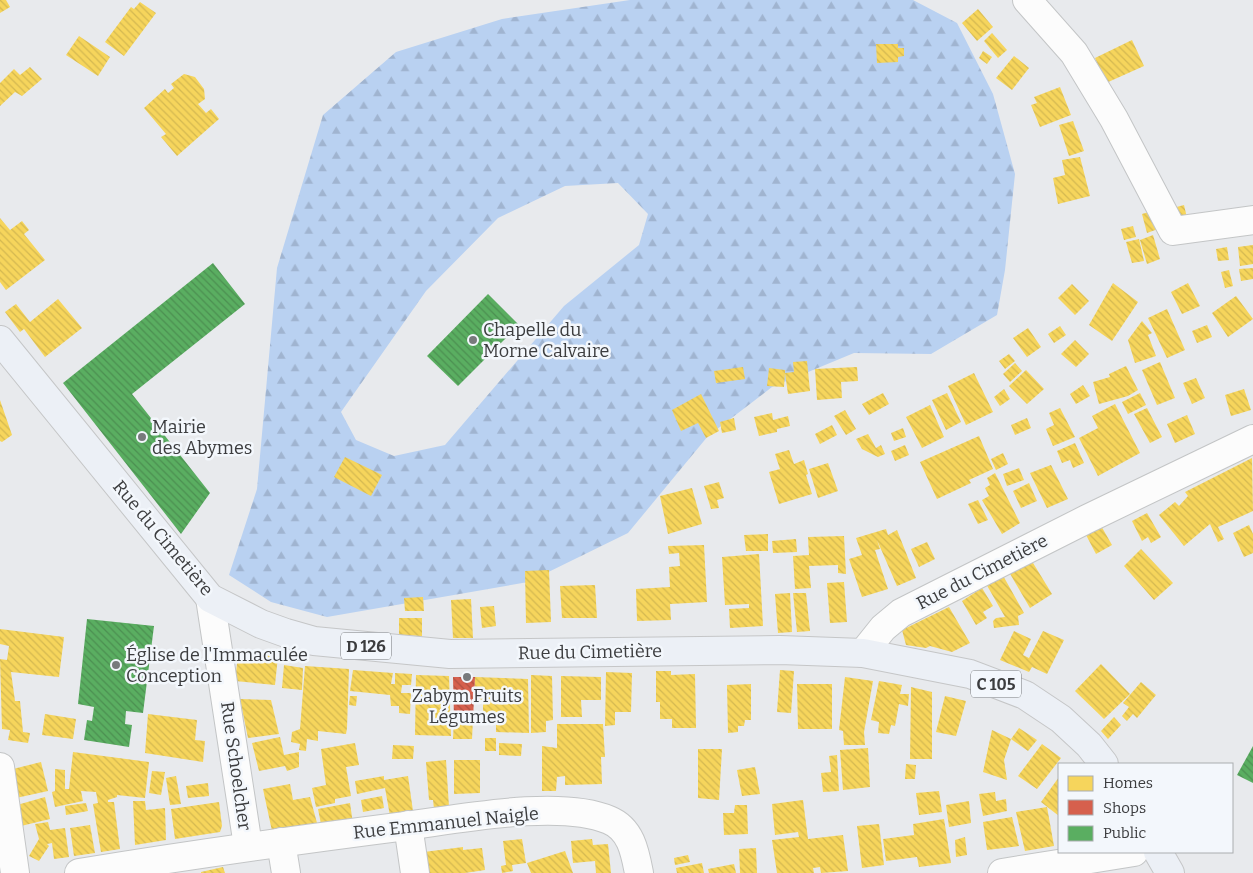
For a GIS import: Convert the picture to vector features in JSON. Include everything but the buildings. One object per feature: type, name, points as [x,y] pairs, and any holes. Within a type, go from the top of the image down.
[{"type":"main road","name":"Rue du Cimetière","points":[[0,340],[210,598],[261,624],[314,641],[450,654],[780,650],[863,653]]},
{"type":"main road","name":"C 105","points":[[863,653],[970,674],[1025,695],[1060,719],[1089,745],[1103,763]]},
{"type":"main road","points":[[1159,853],[1170,873]]},
{"type":"street","points":[[1027,0],[1074,52],[1114,118],[1173,230],[1253,220]]},
{"type":"street","name":"Rue du Cimetière","points":[[863,653],[883,628],[901,613],[1087,519],[1253,439]]},
{"type":"street","name":"Rue Schoelcher","points":[[210,598],[248,846]]},
{"type":"street","points":[[0,767],[15,873]]},
{"type":"street","name":"Rue Emmanuel Naigle","points":[[79,873],[183,864],[248,846],[526,811],[583,813],[609,820],[625,831],[635,849],[639,873]]},
{"type":"street","points":[[408,826],[415,873]]},
{"type":"street","points":[[281,842],[286,873]]},
{"type":"street","points":[[1002,873],[1128,853]]},
{"type":"green space","points":[[630,0],[913,0],[957,23],[993,94],[1015,174],[1005,270],[997,315],[931,354],[854,353],[772,387],[708,436],[628,533],[528,582],[327,617],[271,602],[229,575],[257,489],[277,268],[323,115],[396,52],[502,19]],"holes":[[[618,183],[648,214],[639,245],[564,306],[445,445],[394,456],[356,440],[341,412],[426,291],[498,218],[565,186]]]},
{"type":"place","name":"Chapelle du Morne Calvaire","points":[[473,340]]},
{"type":"place","name":"Mairie des Abymes","points":[[142,437]]},
{"type":"place","name":"Église de l'Immaculée Conception","points":[[116,665]]},
{"type":"place","name":"Zabym Fruits Légumes","points":[[467,677]]}]
